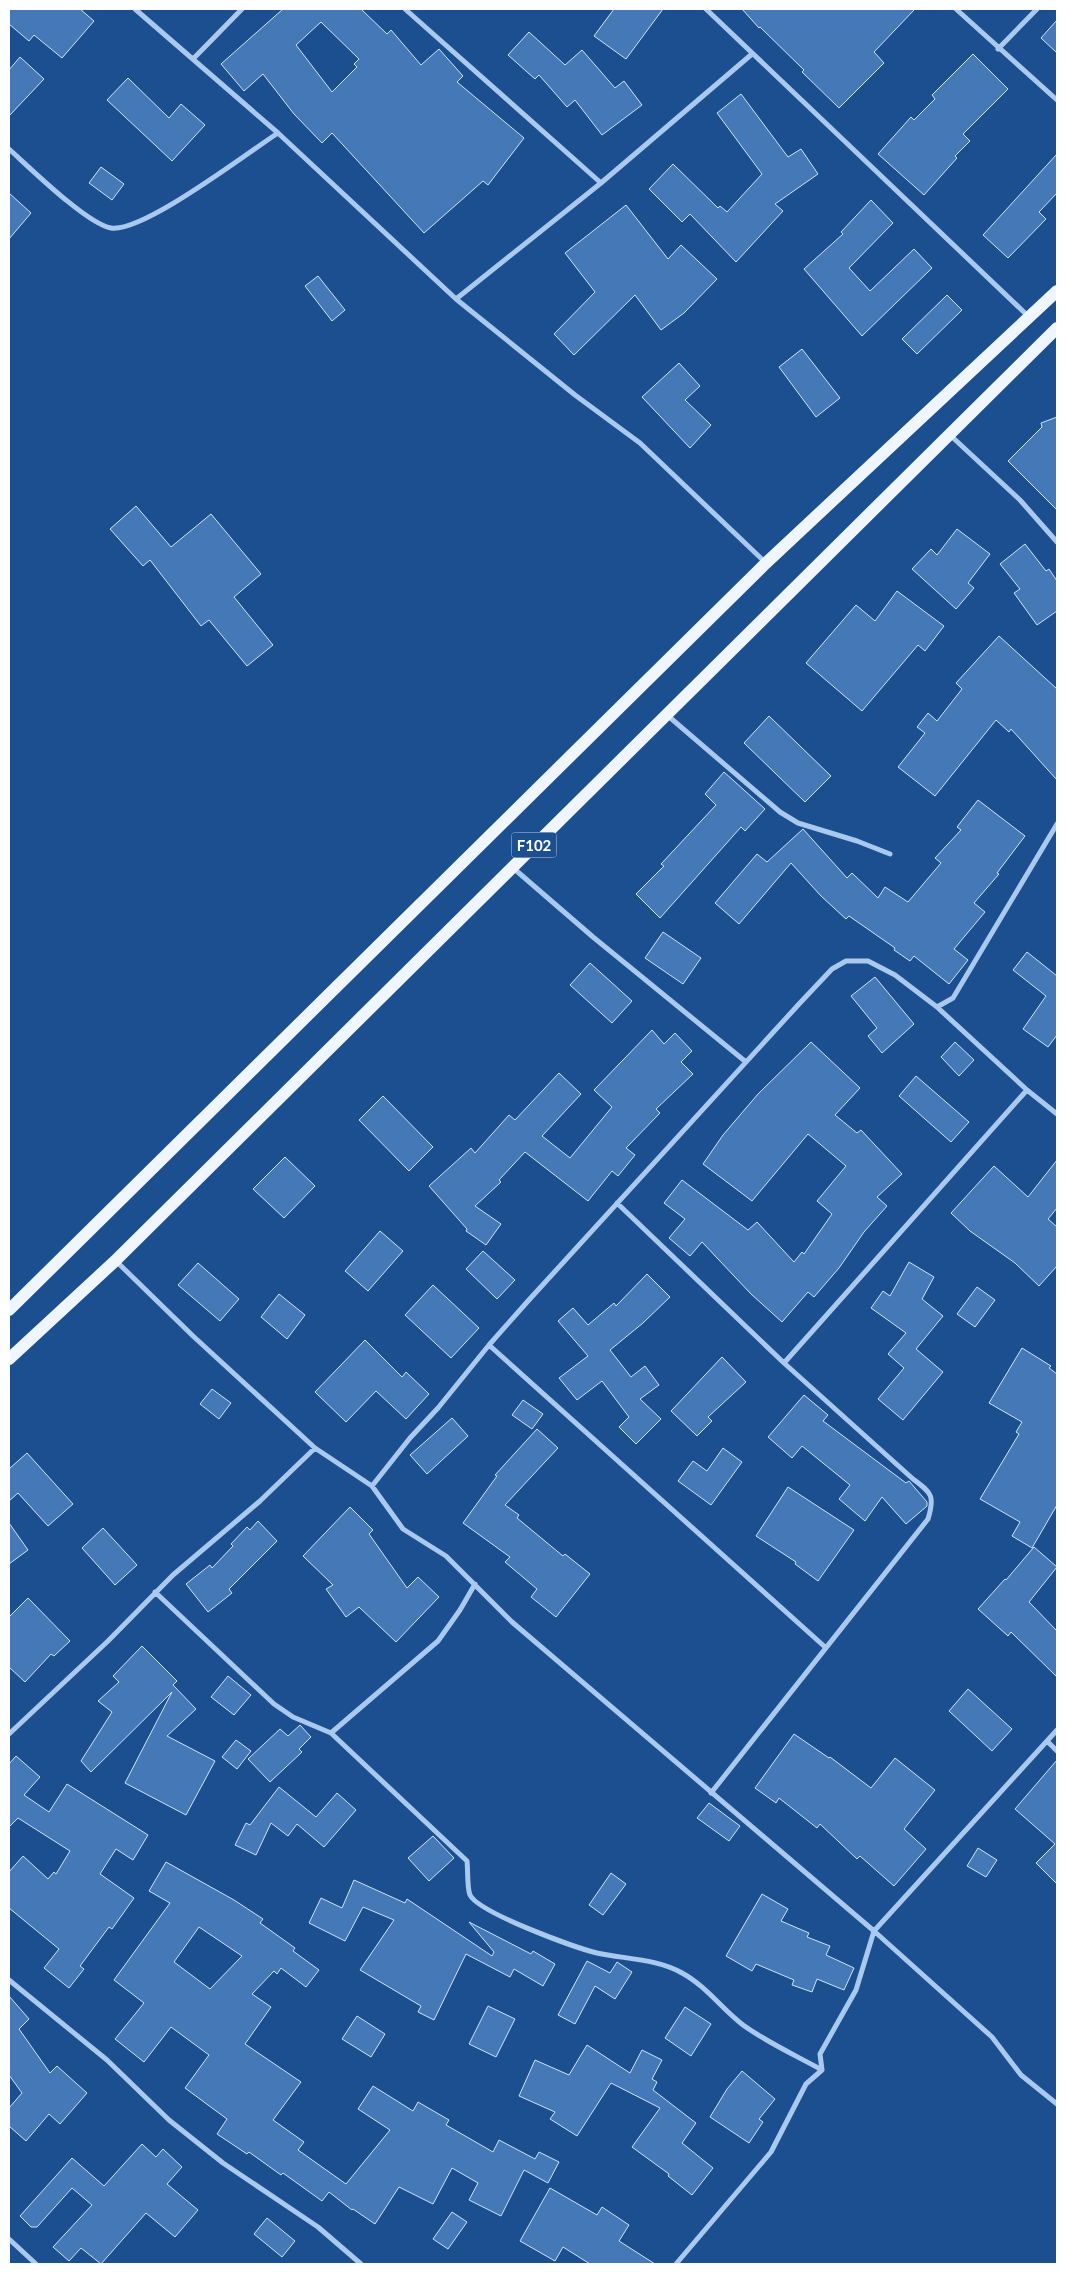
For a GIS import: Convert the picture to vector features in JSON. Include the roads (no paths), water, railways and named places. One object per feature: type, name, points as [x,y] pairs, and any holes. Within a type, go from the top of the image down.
[{"type":"main road","name":"F102","points":[[9,1310],[766,563],[1057,291]]},
{"type":"main road","name":"F102","points":[[9,1359],[116,1261],[511,867],[1057,328]]},
{"type":"street","points":[[135,9],[278,133],[456,298],[575,395],[640,442],[766,563]]},
{"type":"street","points":[[193,60],[242,9]]},
{"type":"street","points":[[406,9],[601,183]]},
{"type":"street","points":[[706,9],[1030,318]]},
{"type":"street","points":[[956,9],[998,49],[1057,100]]},
{"type":"street","points":[[998,49],[1037,9]]},
{"type":"street","points":[[456,298],[601,183],[752,54]]},
{"type":"street","points":[[9,149],[66,200],[89,217],[111,228],[128,225],[161,211],[278,133]]},
{"type":"street","points":[[949,435],[1020,500],[1057,542]]},
{"type":"street","points":[[666,714],[780,812],[798,823],[857,841],[890,854]]},
{"type":"street","points":[[937,1008],[953,998],[1057,824]]},
{"type":"street","points":[[511,867],[593,937],[746,1062]]},
{"type":"street","points":[[372,1486],[489,1345],[617,1203],[832,969],[846,961],[868,961],[895,975],[937,1008],[1027,1090],[1057,1114]]},
{"type":"street","points":[[784,1364],[1027,1090]]},
{"type":"street","points":[[617,1203],[784,1364],[929,1491],[933,1503],[928,1519],[711,1793]]},
{"type":"street","points":[[116,1261],[192,1336],[314,1448],[372,1486],[403,1529],[446,1556],[512,1622],[874,1930],[992,2037],[1021,2076],[1057,2104]]},
{"type":"street","points":[[489,1345],[825,1647]]},
{"type":"street","points":[[9,1734],[108,1641],[173,1575],[260,1501],[314,1448]]},
{"type":"street","points":[[331,1733],[438,1641],[460,1610],[475,1584]]},
{"type":"street","points":[[155,1592],[274,1704],[293,1717],[331,1733],[467,1861],[470,1894],[480,1905],[529,1929],[594,1952],[668,1966],[683,1973],[698,1983],[716,2002],[769,2044],[822,2070]]},
{"type":"street","points":[[822,2070],[820,2054],[856,1990],[874,1930],[1057,1730]]},
{"type":"street","points":[[1048,1742],[1057,1751]]},
{"type":"street","points":[[9,1980],[107,2060],[169,2120],[223,2163],[318,2227],[362,2264]]},
{"type":"street","points":[[676,2264],[771,2152],[806,2084],[822,2070]]},
{"type":"street","points":[[9,2239],[36,2264]]}]
